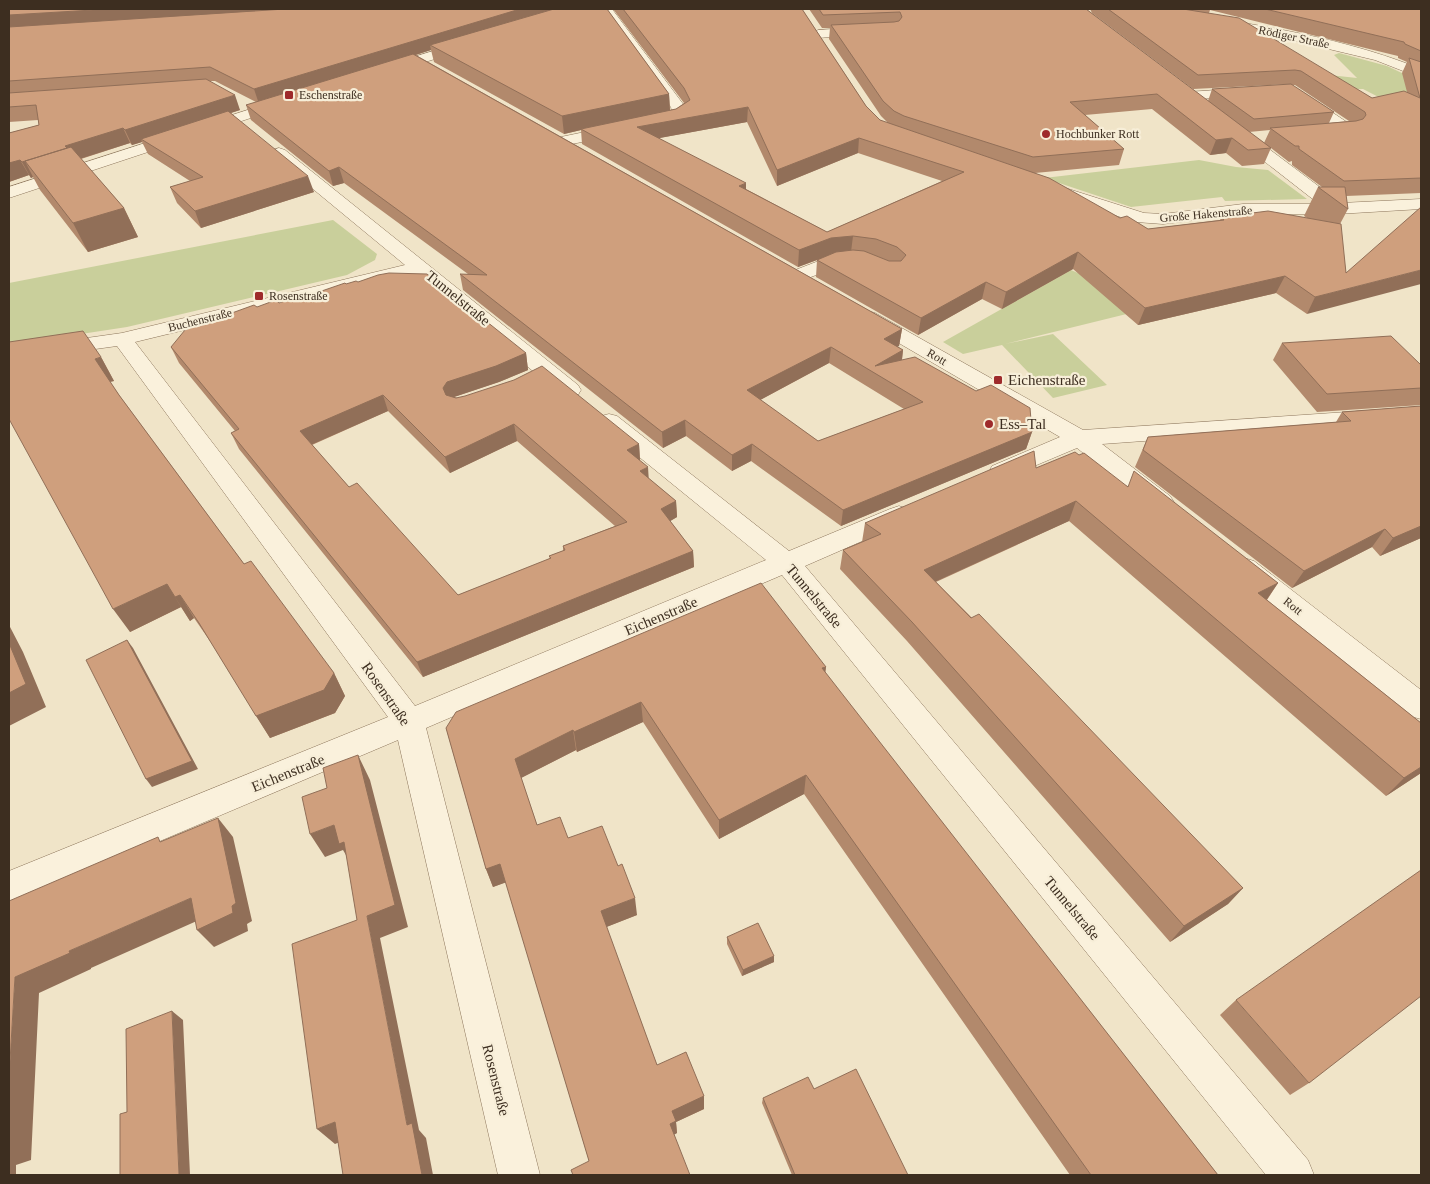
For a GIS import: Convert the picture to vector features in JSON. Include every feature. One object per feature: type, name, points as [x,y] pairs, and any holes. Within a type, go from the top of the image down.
[{"type":"street","points":[[562,141],[671,119],[680,114],[678,107],[600,9]]},
{"type":"street","name":"Rödiger Straße","points":[[1208,21],[1274,32],[1348,49],[1392,61],[1421,74]]},
{"type":"street","points":[[828,50],[813,28],[883,30]]},
{"type":"street","points":[[370,75],[480,41]]},
{"type":"street","points":[[417,60],[434,70]]},
{"type":"street","points":[[1173,85],[1210,112]]},
{"type":"street","points":[[1289,90],[1349,129],[1311,133]]},
{"type":"street","points":[[1188,96],[1262,91]]},
{"type":"street","points":[[9,193],[238,109],[257,110],[295,99]]},
{"type":"street","points":[[238,109],[251,130]]},
{"type":"street","points":[[1224,123],[1337,208]]},
{"type":"street","points":[[545,132],[585,154]]},
{"type":"street","points":[[1245,139],[1264,137]]},
{"type":"street","name":"Tunnelstraße","points":[[266,142],[419,267],[536,377],[787,563],[1293,1175]]},
{"type":"street","name":"Große Hakenstraße","points":[[1041,185],[1142,218],[1163,219],[1243,209],[1337,208],[1421,204]]},
{"type":"street","points":[[797,276],[848,258],[868,262]]},
{"type":"street","points":[[780,266],[814,286]]},
{"type":"street","name":"Buchenstraße","points":[[9,354],[122,339],[419,267]]},
{"type":"street","name":"Rott","points":[[856,310],[1079,438],[1180,518]]},
{"type":"street","name":"Rosenstraße","points":[[122,339],[410,722],[520,1175]]},
{"type":"street","points":[[979,481],[1079,438],[1421,414]]},
{"type":"street","name":"Eichenstraße","points":[[9,888],[410,722],[924,505]]},
{"type":"street","name":"Rott","points":[[1227,555],[1421,708]]},
{"type":"green space","points":[[1339,53],[1387,66],[1421,82],[1394,105],[1363,89],[1329,90],[1329,75],[1357,78],[1334,55]]},
{"type":"green space","points":[[1199,160],[1236,167],[1268,170],[1307,199],[1225,201],[1222,197],[1131,207],[1044,178]]},
{"type":"green space","points":[[333,220],[377,254],[375,260],[347,275],[127,327],[9,345],[9,283]]},
{"type":"green space","points":[[1071,270],[1155,307],[1005,344],[1053,334],[1107,385],[1053,398],[1002,345],[963,354],[943,342]]},
{"type":"building","points":[[9,9],[110,9],[9,15]]},
{"type":"building","points":[[285,9],[520,9],[254,89],[210,67],[9,81],[9,27]]},
{"type":"building","points":[[554,9],[607,9],[669,94],[562,116],[430,45]]},
{"type":"building","points":[[623,9],[802,9],[866,106],[880,120],[1049,178],[1120,218],[1127,216],[1148,229],[1224,220],[1221,217],[1268,211],[1341,224],[1346,273],[1421,207],[1421,270],[1315,297],[1285,276],[1145,308],[1078,252],[1006,292],[986,282],[921,318],[817,260],[836,252],[853,250],[864,251],[889,261],[901,261],[906,255],[897,247],[876,239],[853,236],[831,238],[799,250],[581,129],[676,109],[690,100],[684,88]],"holes":[[[748,107],[777,170],[859,138],[964,172],[827,232],[739,186],[746,183],[637,127]]]},
{"type":"building","points":[[819,9],[1086,9],[1271,148],[1248,150],[1232,138],[1216,140],[1157,94],[1070,102],[1124,149],[1033,157],[904,116],[894,111],[883,101],[831,25],[894,22],[899,21],[902,17],[900,12],[823,15]]},
{"type":"building","points":[[1108,9],[1183,9],[1239,18],[1372,98],[1404,91],[1420,98],[1409,58],[1421,62],[1421,178],[1344,181],[1299,149],[1299,146],[1295,146],[1270,128],[1356,121],[1363,119],[1366,115],[1365,112],[1301,71],[1198,75]]},
{"type":"building","points":[[1265,9],[1421,9],[1421,51],[1404,42]]},
{"type":"building","points":[[413,54],[902,329],[884,339],[903,350],[875,366],[915,357],[976,391],[991,385],[1030,408],[1032,432],[843,510],[752,444],[732,455],[685,420],[662,432],[460,274],[487,275],[339,167],[329,171],[246,105]],"holes":[[[831,347],[923,402],[818,441],[747,390]]]},
{"type":"building","points":[[206,79],[235,95],[125,130],[123,128],[65,146],[67,148],[22,162],[20,160],[9,163],[9,133],[39,125],[36,105],[9,107],[9,93]]},
{"type":"building","points":[[1291,84],[1334,112],[1254,119],[1212,89]]},
{"type":"building","points":[[228,111],[308,176],[195,211],[170,187],[203,177],[141,139]]},
{"type":"building","points":[[71,147],[124,208],[73,223],[25,161]]},
{"type":"building","points":[[1318,187],[1345,187],[1348,209]]},
{"type":"building","points":[[389,273],[427,274],[526,353],[496,366],[447,382],[443,388],[446,395],[456,398],[465,396],[514,380],[542,366],[639,444],[627,450],[648,467],[640,471],[676,501],[661,509],[693,551],[417,662],[231,433],[239,429],[171,347],[185,330],[254,305],[257,307],[276,300],[279,303],[307,293],[310,295],[345,283],[358,282]],"holes":[[[383,395],[445,457],[514,424],[627,522],[563,546],[565,550],[549,556],[551,558],[458,595],[357,483],[349,487],[300,431]]]},
{"type":"building","points":[[83,331],[101,357],[95,359],[119,395],[244,564],[251,561],[334,673],[324,690],[256,716],[199,623],[180,595],[175,597],[167,584],[113,609],[9,419],[9,342]]},
{"type":"building","points":[[1391,336],[1421,365],[1421,388],[1327,394],[1282,343]]},
{"type":"building","points":[[1421,406],[1421,526],[1393,538],[1385,529],[1304,571],[1143,450],[1148,437],[1351,421],[1342,412]]},
{"type":"building","points":[[1034,451],[1036,468],[1075,452],[1079,455],[1084,453],[1128,487],[1134,471],[1278,583],[1258,593],[1421,723],[1421,767],[1404,778],[1076,501],[924,570],[971,618],[979,614],[1243,888],[1184,926],[912,622],[843,550],[881,534],[865,523]]},
{"type":"building","points":[[761,583],[826,667],[822,668],[1218,1175],[1091,1175],[806,775],[719,820],[641,702],[574,732],[573,730],[515,759],[537,825],[560,817],[568,838],[602,826],[618,866],[622,864],[635,898],[601,911],[657,1065],[686,1052],[704,1096],[672,1111],[676,1121],[670,1124],[690,1175],[573,1175],[571,1170],[589,1161],[500,864],[486,869],[446,728],[456,712]]},
{"type":"building","points":[[127,640],[192,761],[146,779],[86,660]]},
{"type":"building","points":[[9,643],[26,684],[9,693]]},
{"type":"building","points":[[358,755],[395,905],[367,916],[407,1125],[412,1123],[422,1175],[343,1175],[335,1122],[317,1129],[292,944],[357,920],[344,842],[339,844],[334,825],[310,834],[302,797],[327,788],[323,768]]},
{"type":"building","points":[[218,818],[236,903],[232,906],[233,913],[197,930],[191,898],[69,951],[70,953],[15,977],[9,1078],[9,901],[158,837],[160,842]]},
{"type":"building","points":[[1421,870],[1421,996],[1309,1083],[1236,1000]]},
{"type":"building","points":[[758,923],[774,956],[743,970],[727,937]]},
{"type":"building","points":[[172,1011],[179,1175],[120,1175],[120,1114],[127,1112],[126,1029]]},
{"type":"building","points":[[856,1069],[908,1175],[795,1175],[763,1098],[808,1077],[814,1089]]},
{"type":"place","name":"Eschenstraße","points":[[289,95]]},
{"type":"place","name":"Hochbunker Rott","points":[[1046,134]]},
{"type":"place","name":"Rosenstraße","points":[[259,296]]},
{"type":"place","name":"Eichenstraße","points":[[998,380]]},
{"type":"place","name":"Ess–Tal","points":[[989,424]]}]
